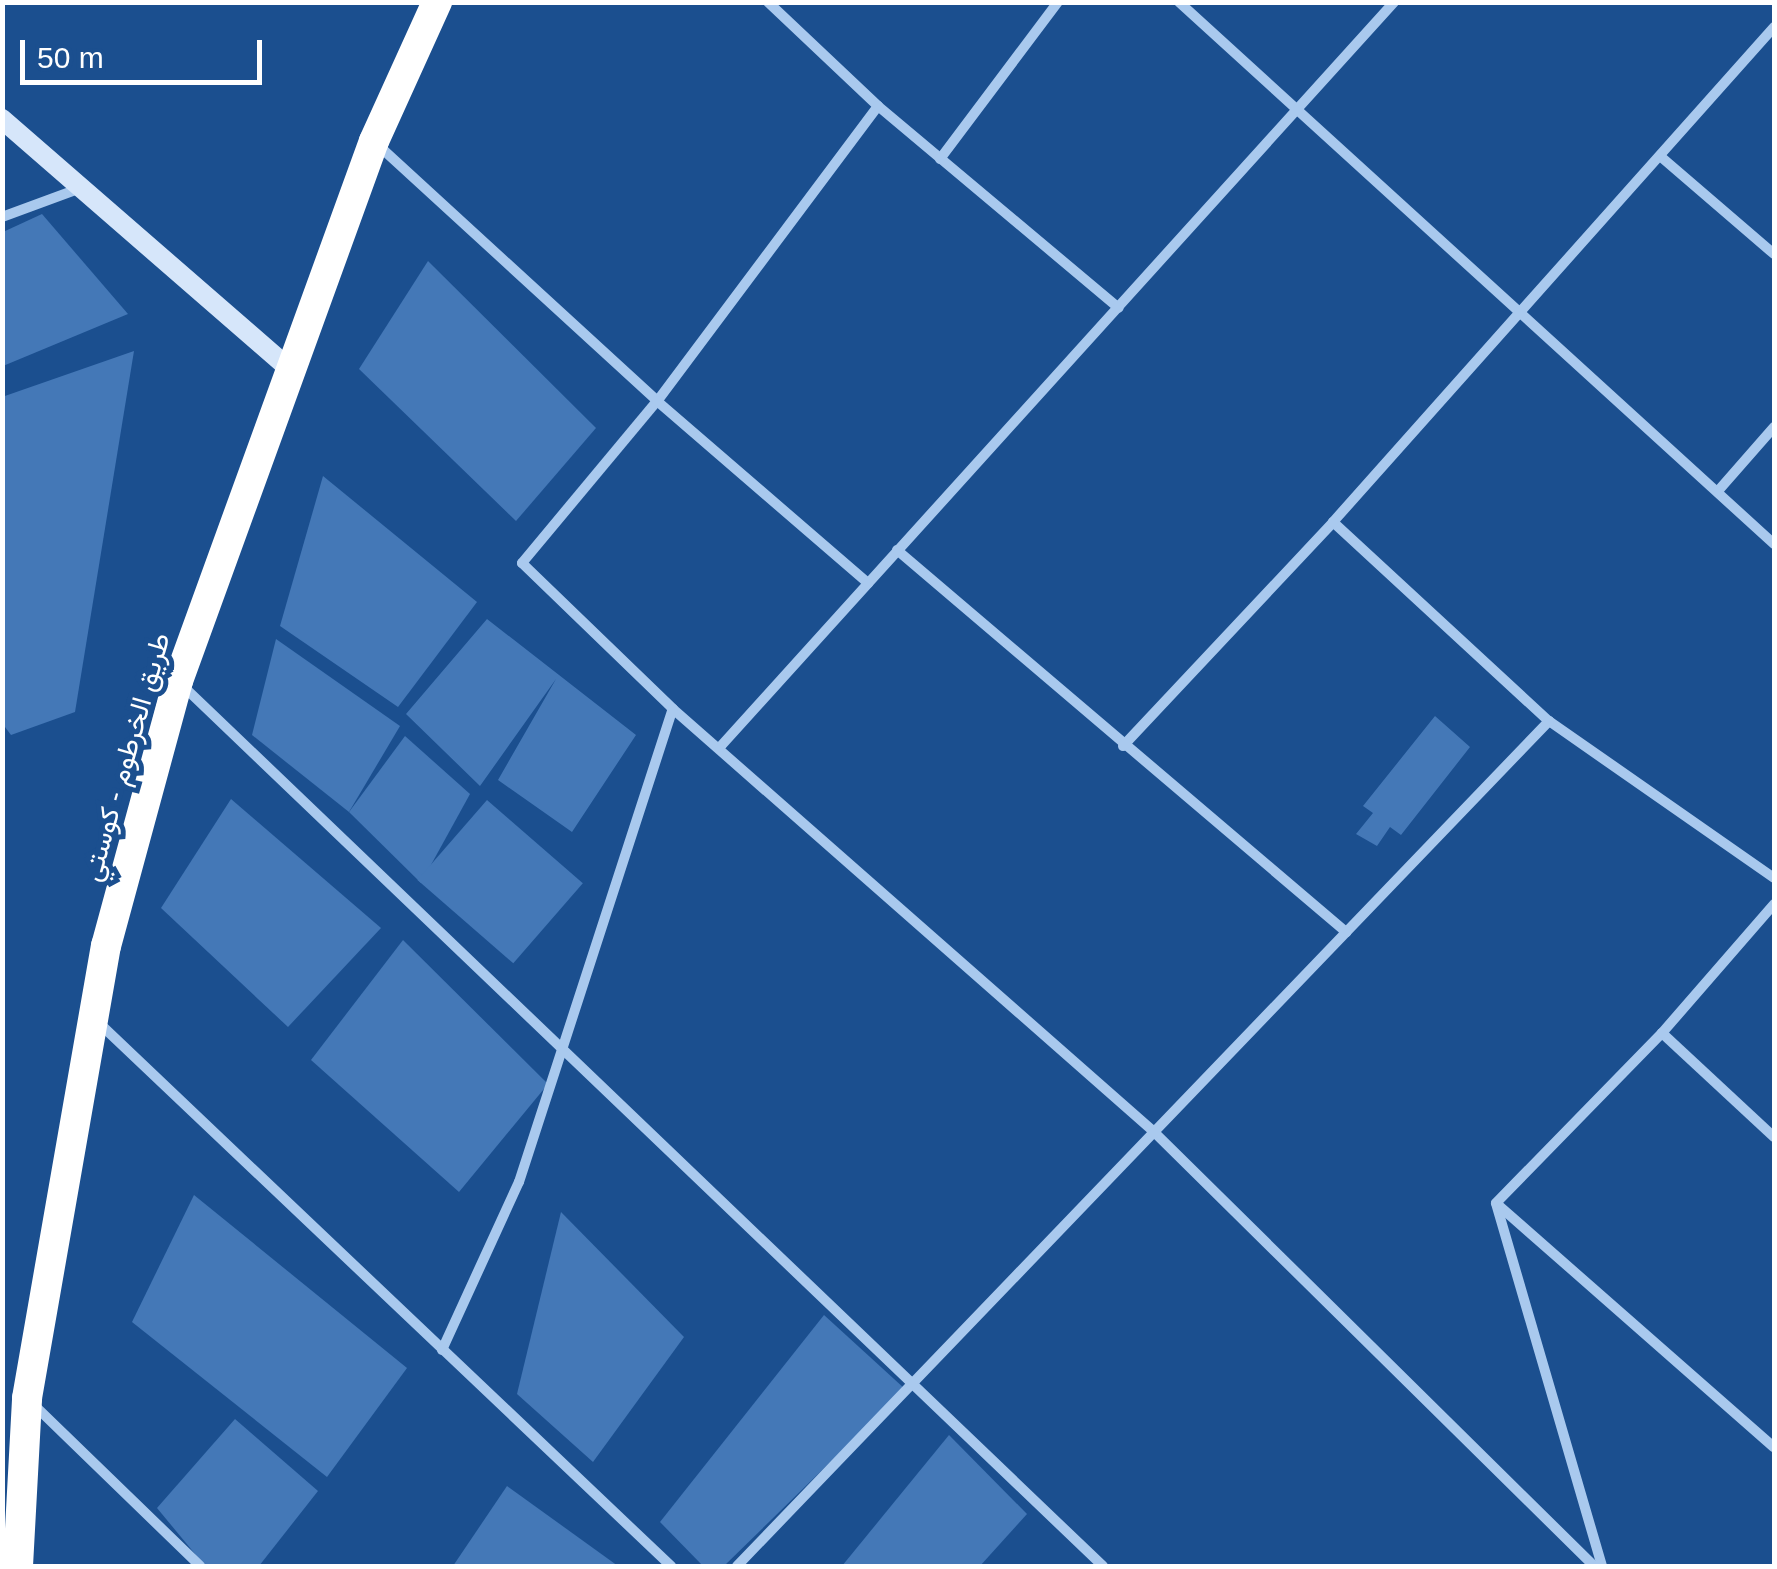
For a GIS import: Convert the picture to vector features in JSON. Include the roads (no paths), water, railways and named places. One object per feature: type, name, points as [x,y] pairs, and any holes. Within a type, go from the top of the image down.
[{"type":"highway","name":"طريق الخرطوم - كوستي","points":[[18,1566],[27,1398],[92,1016],[178,682],[374,141],[438,2]]},
{"type":"street","points":[[768,2],[878,106],[1118,308]]},
{"type":"street","points":[[940,159],[1058,2]]},
{"type":"street","points":[[1180,2],[1521,309],[1774,544]]},
{"type":"street","points":[[720,747],[1394,2]]},
{"type":"street","points":[[1123,746],[1333,522],[1774,27]]},
{"type":"street","points":[[878,106],[657,401],[522,563],[673,709],[1152,1130],[1594,1566]]},
{"type":"street","points":[[2,119],[78,189],[291,370]]},
{"type":"street","points":[[374,141],[657,401],[868,583]]},
{"type":"street","points":[[1660,156],[1774,254]]},
{"type":"street","points":[[2,217],[78,189]]},
{"type":"street","points":[[1718,491],[1774,428]]},
{"type":"street","points":[[1333,522],[1549,721],[1774,878]]},
{"type":"street","points":[[897,550],[1346,932]]},
{"type":"street","points":[[178,682],[1104,1566]]},
{"type":"street","points":[[442,1350],[519,1182],[558,1046],[673,709]]},
{"type":"street","points":[[737,1566],[1549,721]]},
{"type":"street","points":[[1496,1202],[1662,1033],[1774,904]]},
{"type":"street","points":[[92,1016],[671,1566]]},
{"type":"street","points":[[1662,1033],[1774,1138]]},
{"type":"street","points":[[1496,1202],[1774,1447]]},
{"type":"street","points":[[1496,1202],[1602,1566]]},
{"type":"street","points":[[27,1398],[200,1566]]}]
